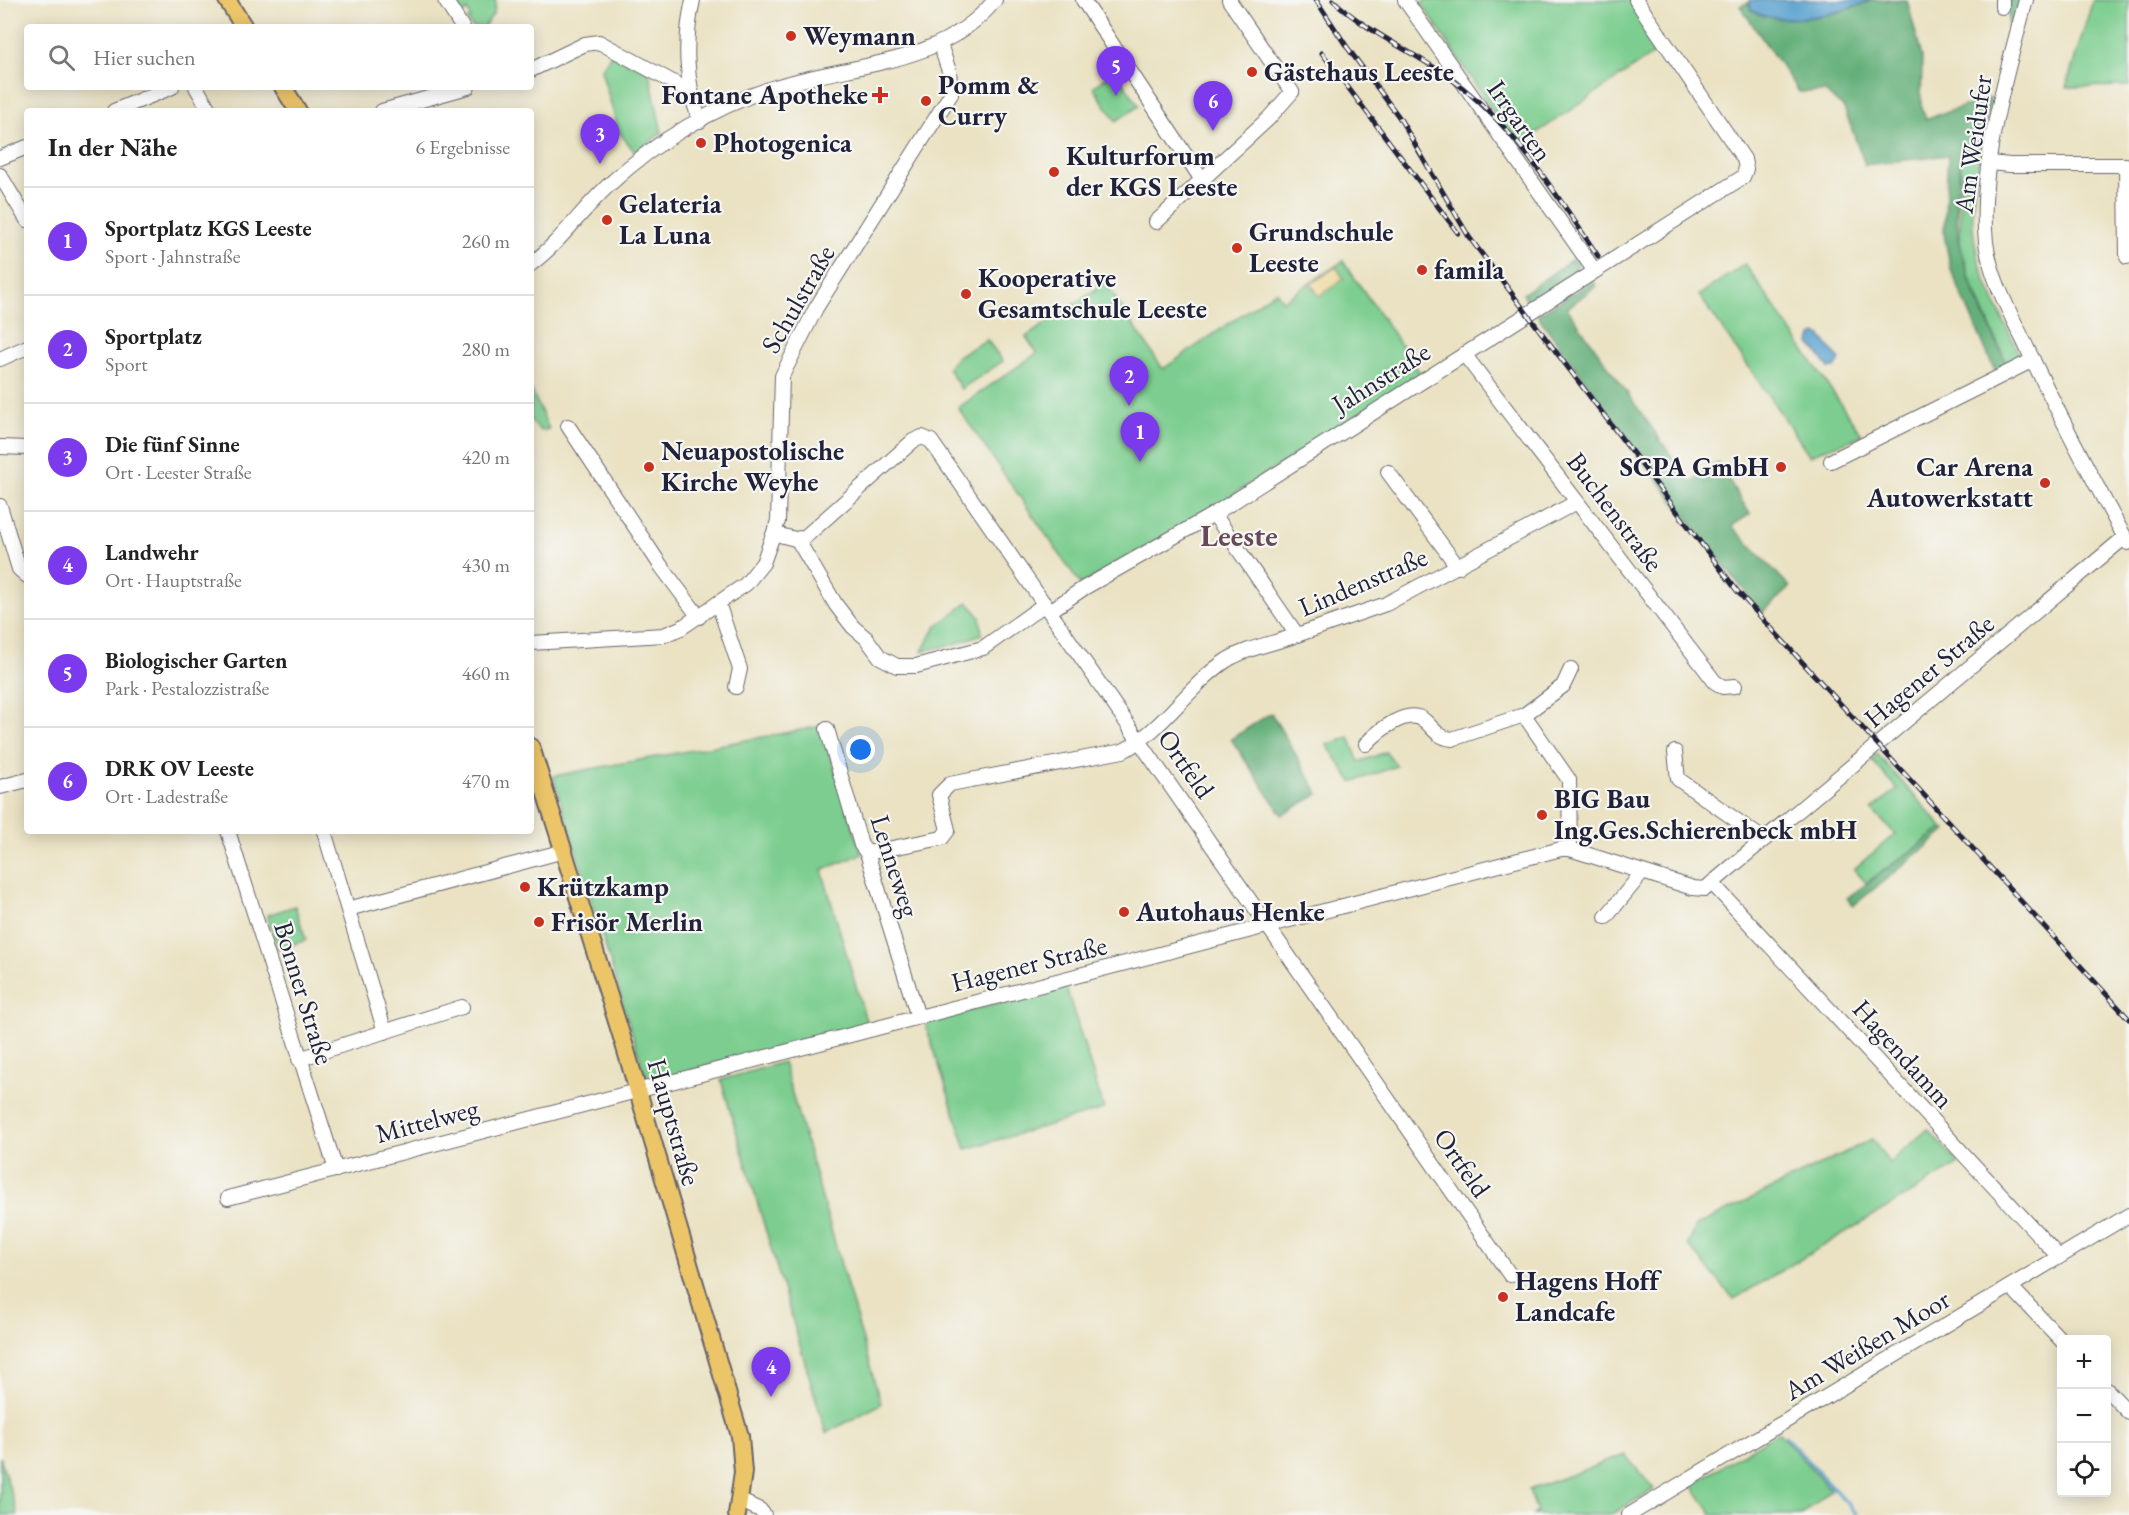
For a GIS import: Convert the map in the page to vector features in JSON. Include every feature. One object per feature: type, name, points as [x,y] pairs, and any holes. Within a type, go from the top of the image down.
[{"type":"main road","points":[[227,0],[242,24]]},
{"type":"main road","points":[[285,90],[296,108]]},
{"type":"main road","name":"Hauptstraße","points":[[534,756],[639,1091],[740,1437],[743,1472],[739,1508]]},
{"type":"street","points":[[445,0],[460,24]]},
{"type":"street","points":[[693,0],[687,51],[691,92],[700,121]]},
{"type":"street","points":[[534,261],[611,183],[651,149],[700,121],[778,86],[886,62],[940,44],[965,29],[994,0]]},
{"type":"street","points":[[1083,0],[1203,180]]},
{"type":"street","points":[[1156,222],[1269,119],[1292,92],[1229,0]]},
{"type":"street","name":"Irrgarten","points":[[1405,0],[1594,270]]},
{"type":"street","name":"Jahnstraße","points":[[797,539],[836,605],[880,657],[897,666],[916,666],[983,648],[1047,608],[1214,514],[1594,270],[1736,182],[1743,177],[1746,169],[1744,159],[1636,0]]},
{"type":"street","name":"Am Weidufer","points":[[2026,0],[2001,95],[1985,197],[1986,244],[1997,280],[2064,426],[2127,541]]},
{"type":"street","points":[[534,68],[585,44],[599,42],[691,92]]},
{"type":"street","name":"Schulstraße","points":[[534,643],[664,635],[699,617],[754,577],[776,534],[782,376],[816,308],[951,94],[949,71],[940,44]]},
{"type":"street","points":[[121,108],[165,90]]},
{"type":"street","points":[[198,90],[208,108]]},
{"type":"street","points":[[393,108],[457,90]]},
{"type":"street","points":[[0,158],[24,148]]},
{"type":"street","points":[[1990,163],[2127,165],[2127,257]]},
{"type":"street","points":[[0,175],[24,215]]},
{"type":"street","points":[[0,359],[24,348]]},
{"type":"street","name":"Buchenstraße","points":[[1464,354],[1715,682],[1723,687],[1735,686]]},
{"type":"street","points":[[1831,461],[2033,360]]},
{"type":"street","points":[[568,426],[661,566],[699,617]]},
{"type":"street","name":"Ortfeld","points":[[797,539],[812,533],[913,441],[922,437],[932,441],[1510,1275]]},
{"type":"street","points":[[0,447],[24,448]]},
{"type":"street","points":[[1388,472],[1458,567]]},
{"type":"street","name":"Lindenstraße","points":[[1214,514],[1298,635],[1386,604],[1577,502]]},
{"type":"street","points":[[0,506],[19,569],[24,573]]},
{"type":"street","points":[[776,534],[797,539]]},
{"type":"street","name":"Hagener Straße","points":[[1712,883],[2127,541]]},
{"type":"street","points":[[718,603],[740,669],[736,687]]},
{"type":"street","points":[[867,853],[942,838],[948,830],[939,795],[950,784],[1123,751],[1141,741],[1205,678],[1229,659],[1298,635]]},
{"type":"street","points":[[1366,744],[1380,729],[1403,719],[1415,717],[1424,719],[1442,738],[1452,739],[1524,715],[1563,686],[1570,669]]},
{"type":"street","points":[[1524,715],[1569,780],[1570,849],[1693,888],[1705,889],[1712,883]]},
{"type":"street","name":"Lenneweg","points":[[827,729],[861,845],[867,853],[918,1017]]},
{"type":"street","points":[[1675,752],[1678,779],[1763,839]]},
{"type":"street","points":[[0,787],[24,781]]},
{"type":"street","name":"Bonner Straße","points":[[229,834],[336,1170]]},
{"type":"street","points":[[325,834],[385,1032]]},
{"type":"street","name":"Hagener Straße","points":[[639,1091],[1475,870],[1570,849]]},
{"type":"street","points":[[348,909],[564,851]]},
{"type":"street","points":[[1606,917],[1642,873]]},
{"type":"street","name":"Hagendamm","points":[[1712,883],[2059,1257]]},
{"type":"street","points":[[299,1059],[462,1007]]},
{"type":"street","name":"Mittelweg","points":[[228,1198],[639,1091]]},
{"type":"street","name":"Am Weißen Moor","points":[[1629,1515],[2129,1215]]},
{"type":"street","points":[[2011,1287],[2057,1337]]},
{"type":"street","points":[[2111,1394],[2129,1413]]},
{"type":"street","points":[[739,1508],[760,1510],[764,1515]]},
{"type":"green space","points":[[453,0],[496,0],[494,13],[486,24],[470,24],[467,20],[471,17],[467,10],[463,14]]},
{"type":"green space","points":[[1424,0],[1630,0],[1662,48],[1516,147],[1422,4]]},
{"type":"green space","points":[[1872,0],[1907,0],[1922,57],[1921,105],[1926,119],[1990,98],[1982,144],[1961,152],[1957,222],[1968,276],[2007,365],[1995,371],[1951,270],[1944,234],[1948,155],[1865,165],[1844,108],[1825,92],[1799,92],[1740,6],[1748,3],[1751,10],[1765,15],[1796,19],[1828,15]]},
{"type":"green space","points":[[2009,0],[2024,0],[2013,32],[2008,32]]},
{"type":"green space","points":[[2093,0],[2129,0],[2129,86],[2066,87]]},
{"type":"green space","points":[[611,54],[649,72],[662,133],[635,152],[619,132],[601,70]]},
{"type":"green space","points":[[1116,71],[1139,106],[1116,121],[1093,87]]},
{"type":"green space","points":[[1982,144],[1974,196],[1973,227],[1979,261],[1985,278],[2021,358],[2007,365],[1971,282],[1960,244],[1961,152]]},
{"type":"green space","points":[[1577,256],[1578,265],[1570,279],[1530,305],[1523,294]]},
{"type":"green space","points":[[1343,261],[1421,374],[1205,513],[1081,585],[958,408],[1037,353],[1026,337],[1095,290],[1104,281],[1163,369],[1276,291],[1283,301]]},
{"type":"green space","points":[[1745,264],[1862,435],[1810,456],[1699,295]]},
{"type":"green space","points":[[1593,281],[1596,286],[1567,308],[1690,482],[1718,463],[1750,514],[1732,526],[1790,587],[1762,613],[1689,522],[1537,315]]},
{"type":"green space","points":[[987,340],[1003,361],[961,389],[948,368],[957,356]]},
{"type":"green space","points":[[534,396],[549,429],[541,431],[534,424]]},
{"type":"green space","points":[[968,602],[980,617],[982,634],[955,644],[922,651],[936,627]]},
{"type":"green space","points":[[1271,713],[1319,794],[1282,815],[1231,739]]},
{"type":"green space","points":[[821,726],[862,854],[822,870],[867,1024],[647,1082],[553,776]]},
{"type":"green space","points":[[1349,737],[1359,762],[1386,752],[1397,766],[1352,782],[1327,745]]},
{"type":"green space","points":[[1877,754],[1943,828],[1866,883],[1854,869],[1895,834],[1872,810],[1897,789],[1871,759]]},
{"type":"green space","points":[[1943,828],[1946,831],[1854,905],[1847,898]]},
{"type":"green space","points":[[295,906],[306,940],[278,949],[267,915]]},
{"type":"green space","points":[[1065,984],[1104,1109],[966,1149],[925,1023]]},
{"type":"green space","points":[[783,1062],[881,1404],[826,1433],[721,1080]]},
{"type":"green space","points":[[1928,1129],[1959,1164],[1734,1299],[1688,1245],[1696,1226],[1872,1139],[1889,1163]]},
{"type":"green space","points":[[1778,1432],[1831,1490],[1802,1515],[1713,1515],[1692,1485]]},
{"type":"green space","points":[[1625,1455],[1654,1489],[1611,1515],[1533,1515],[1537,1512],[1529,1490]]},
{"type":"green space","points":[[0,1457],[18,1515],[0,1515]]},
{"type":"sand","points":[[1336,267],[1344,279],[1319,296],[1311,284]]},
{"type":"water","points":[[1749,0],[1872,0],[1845,10],[1794,19],[1763,16],[1751,10]]},
{"type":"water","points":[[1820,335],[1840,360],[1835,368],[1829,368],[1810,343],[1812,336]]},
{"type":"waterway","points":[[1785,1436],[1858,1515]]},
{"type":"railway","points":[[1316,0],[1347,47],[1399,117],[1469,237],[1738,592],[2129,1019]]},
{"type":"railway","points":[[1333,0],[1362,23],[1454,81],[1497,119],[1550,185],[1598,256]]},
{"type":"railway","points":[[1322,53],[1458,233]]},
{"type":"place","name":"Weymann","points":[[791,36]]},
{"type":"place","name":"Gästehaus Leeste","points":[[1252,72]]},
{"type":"place","name":"Fontane Apotheke","points":[[880,95]]},
{"type":"place","name":"Biologischer Garten","points":[[1116,96]]},
{"type":"place","name":"Pomm & Curry","points":[[926,101]]},
{"type":"place","name":"DRK OV Leeste","points":[[1213,131]]},
{"type":"place","name":"Photogenica","points":[[701,143]]},
{"type":"place","name":"Die fünf Sinne","points":[[600,164]]},
{"type":"place","name":"Kulturforum der KGS Leeste","points":[[1054,172]]},
{"type":"place","name":"Gelateria La Luna","points":[[607,220]]},
{"type":"place","name":"Grundschule Leeste","points":[[1237,248]]},
{"type":"place","name":"famila","points":[[1422,270]]},
{"type":"place","name":"Kooperative Gesamtschule Leeste","points":[[966,294]]},
{"type":"place","name":"Sportplatz","points":[[1129,406]]},
{"type":"place","name":"Sportplatz KGS Leeste","points":[[1140,462]]},
{"type":"place","name":"Neuapostolische Kirche Weyhe","points":[[649,467]]},
{"type":"place","name":"SCPA GmbH","points":[[1781,467]]},
{"type":"place","name":"Car Arena Autowerkstatt","points":[[2045,483]]},
{"type":"place","name":"BIG Bau Ing.Ges.Schierenbeck mbH","points":[[1542,815]]},
{"type":"place","name":"Krützkamp","points":[[525,887]]},
{"type":"place","name":"Autohaus Henke","points":[[1124,912]]},
{"type":"place","name":"Frisör Merlin","points":[[539,922]]},
{"type":"place","name":"Hagens Hoff Landcafe","points":[[1503,1297]]},
{"type":"place","name":"Landwehr","points":[[771,1397]]},
{"type":"district","name":"Leeste","points":[[1239,536]]}]
